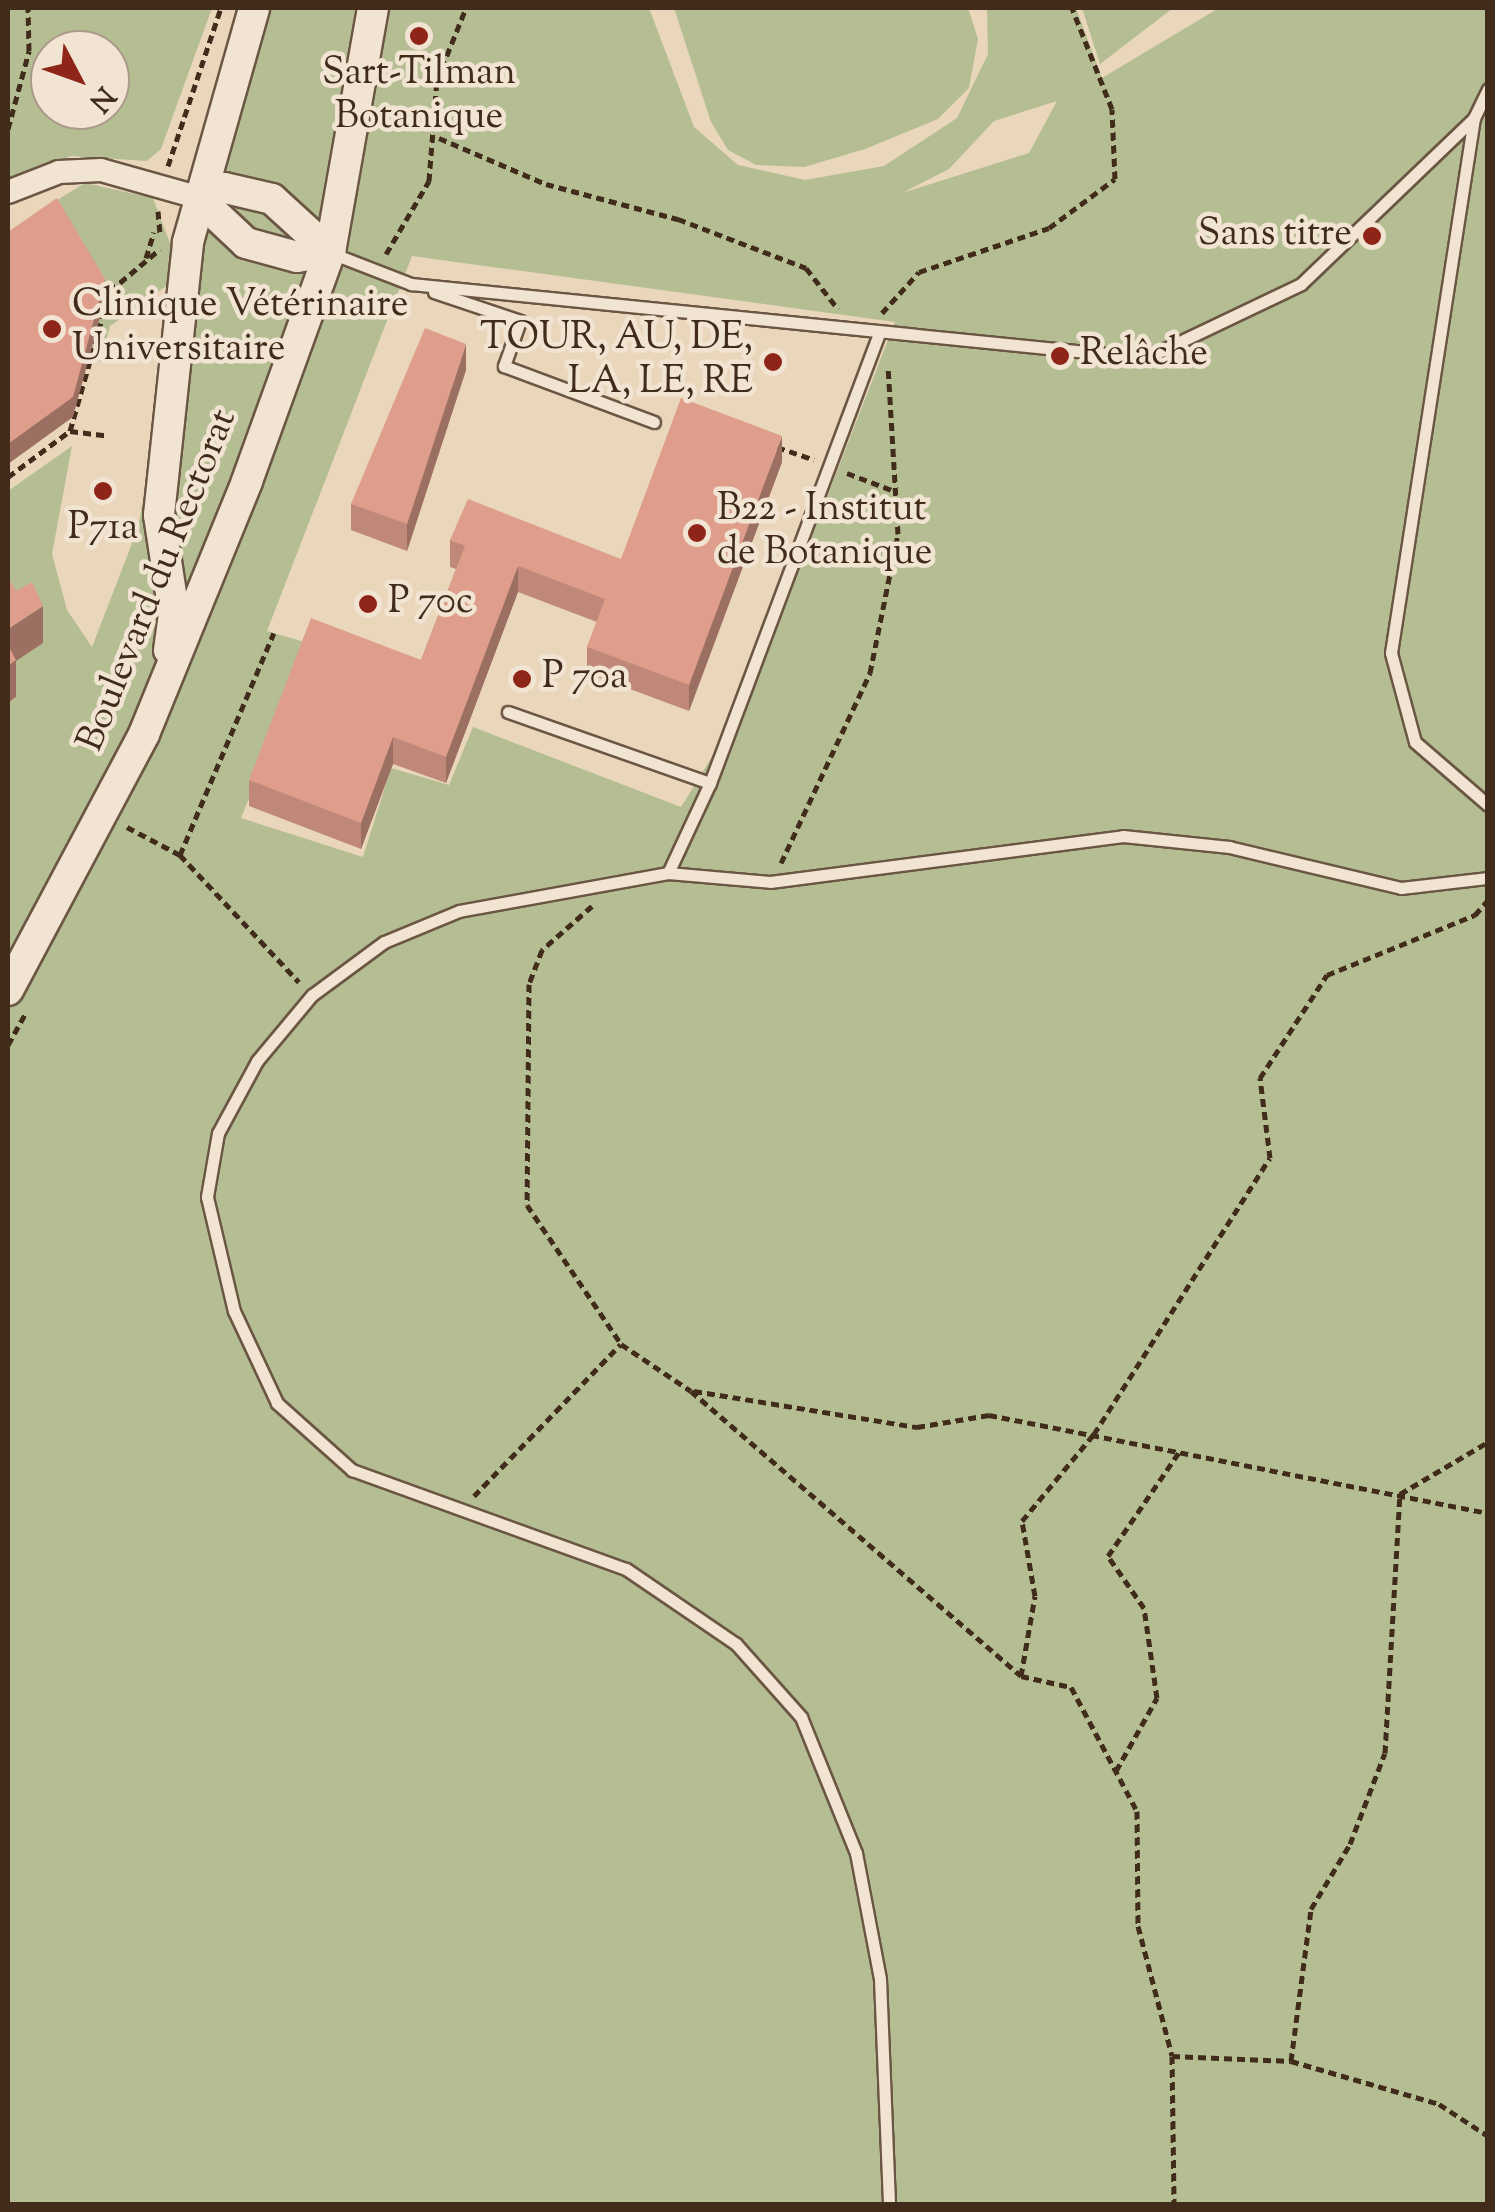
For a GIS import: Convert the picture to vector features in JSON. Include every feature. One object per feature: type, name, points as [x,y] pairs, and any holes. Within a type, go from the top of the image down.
[{"type":"main road","points":[[144,734],[174,630],[158,515],[197,196],[254,8]]},
{"type":"main road","name":"Boulevard du Rectorat","points":[[8,990],[144,734],[330,252],[373,8]]},
{"type":"main road","points":[[197,196],[226,188],[272,199],[330,252]]},
{"type":"main road","points":[[197,196],[246,243],[297,258],[330,252]]},
{"type":"street","points":[[8,192],[80,170],[162,184],[197,196]]},
{"type":"lane","points":[[1488,89],[1474,118],[1391,653],[1416,742],[1488,804]]},
{"type":"lane","points":[[411,284],[1146,358],[1301,284],[1474,118]]},
{"type":"lane","points":[[330,252],[376,274],[520,321],[504,366],[654,422]]},
{"type":"lane","points":[[668,873],[710,783],[834,468],[879,332]]},
{"type":"lane","points":[[508,712],[710,783]]},
{"type":"lane","points":[[889,2204],[880,1978],[856,1854],[801,1717],[736,1644],[679,1598],[626,1569],[459,1512],[352,1470],[277,1403],[234,1311],[207,1198],[218,1133],[257,1061],[312,995],[384,942],[459,911],[668,873],[770,882],[1123,836],[1229,847],[1402,888],[1488,878]]},
{"type":"path","points":[[8,128],[29,51],[28,8]]},
{"type":"path","points":[[144,262],[162,184],[220,8]]},
{"type":"path","points":[[376,274],[429,180],[438,138],[437,80],[466,8]]},
{"type":"path","points":[[770,882],[824,787],[870,673],[898,534],[879,332],[883,302],[920,272],[1049,228],[1115,179],[1112,109],[1072,8]]},
{"type":"path","points":[[438,138],[546,184],[678,218],[806,268],[852,326]]},
{"type":"path","points":[[8,476],[70,431],[107,297],[170,241],[154,232]]},
{"type":"path","points":[[70,431],[106,434]]},
{"type":"path","points":[[765,442],[897,492]]},
{"type":"path","points":[[180,856],[274,633]]},
{"type":"path","points":[[127,826],[180,856],[312,995]]},
{"type":"path","points":[[625,878],[542,950],[528,1002],[527,1205],[622,1344],[691,1391],[1022,1676],[1070,1687],[1137,1811],[1138,1926],[1172,2056],[1174,2204]]},
{"type":"path","points":[[1022,1676],[1035,1596],[1022,1520],[1094,1434],[1270,1158],[1260,1078],[1328,975],[1475,915],[1488,900]]},
{"type":"path","points":[[459,1512],[622,1344]]},
{"type":"path","points":[[691,1391],[917,1427],[989,1415],[1488,1513]]},
{"type":"path","points":[[1400,1494],[1488,1442]]},
{"type":"path","points":[[1116,1771],[1157,1698],[1144,1608],[1108,1556],[1180,1451]]},
{"type":"path","points":[[1292,2061],[1311,1909],[1350,1844],[1385,1753],[1400,1494]]},
{"type":"path","points":[[1172,2056],[1292,2061],[1439,2104],[1488,2136]]},
{"type":"green space","points":[[8,8],[212,8],[161,149],[147,161],[71,156],[8,180]]},
{"type":"green space","points":[[254,8],[649,8],[694,127],[738,165],[805,180],[884,166],[957,118],[988,54],[987,8],[1076,8],[1102,78],[1219,8],[1487,8],[1487,2204],[8,2204],[8,703],[16,697],[8,667],[8,491],[72,446],[52,554],[67,610],[92,647],[138,528],[181,295]],"holes":[[[1057,101],[1029,153],[902,193],[949,169],[994,121]],[[412,256],[895,322],[750,695],[681,807],[473,727],[449,785],[391,768],[363,857],[241,818],[311,644],[267,631]]]},
{"type":"green space","points":[[674,8],[968,8],[978,39],[969,88],[938,119],[865,149],[804,167],[756,165],[728,150],[711,122]]},
{"type":"green space","points":[[1082,8],[1173,8],[1100,64]]},
{"type":"green space","points":[[85,183],[153,198],[171,246],[169,284],[110,326],[100,362],[89,359],[105,299],[26,228],[31,216]]},
{"type":"building","name":"Clinique Vétérinaire Universitaire","points":[[57,198],[105,279],[73,397],[8,444],[8,232]]},
{"type":"building","points":[[425,328],[466,344],[407,524],[351,504]]},
{"type":"building","points":[[681,398],[782,436],[689,685],[587,647],[605,599],[518,566],[446,757],[393,737],[361,823],[249,780],[311,618],[421,660],[465,546],[450,540],[468,499],[621,559]]},
{"type":"building","points":[[8,577],[16,591],[32,582],[43,606],[8,629]]},
{"type":"building","points":[[8,645],[16,660],[8,666]]},
{"type":"place","name":"Sart-Tilman Botanique","points":[[419,36]]},
{"type":"place","name":"Sans titre","points":[[1372,236]]},
{"type":"place","name":"Clinique Vétérinaire Universitaire","points":[[52,329]]},
{"type":"place","name":"Relâche","points":[[1060,356]]},
{"type":"place","name":"TOUR, AU, DE, LA, LE, RE","points":[[773,362]]},
{"type":"place","name":"P71a","points":[[103,491]]},
{"type":"place","name":"B22 - Institut de Botanique","points":[[697,533]]},
{"type":"place","name":"P 70c","points":[[368,604]]},
{"type":"place","name":"P 70a","points":[[522,679]]}]
